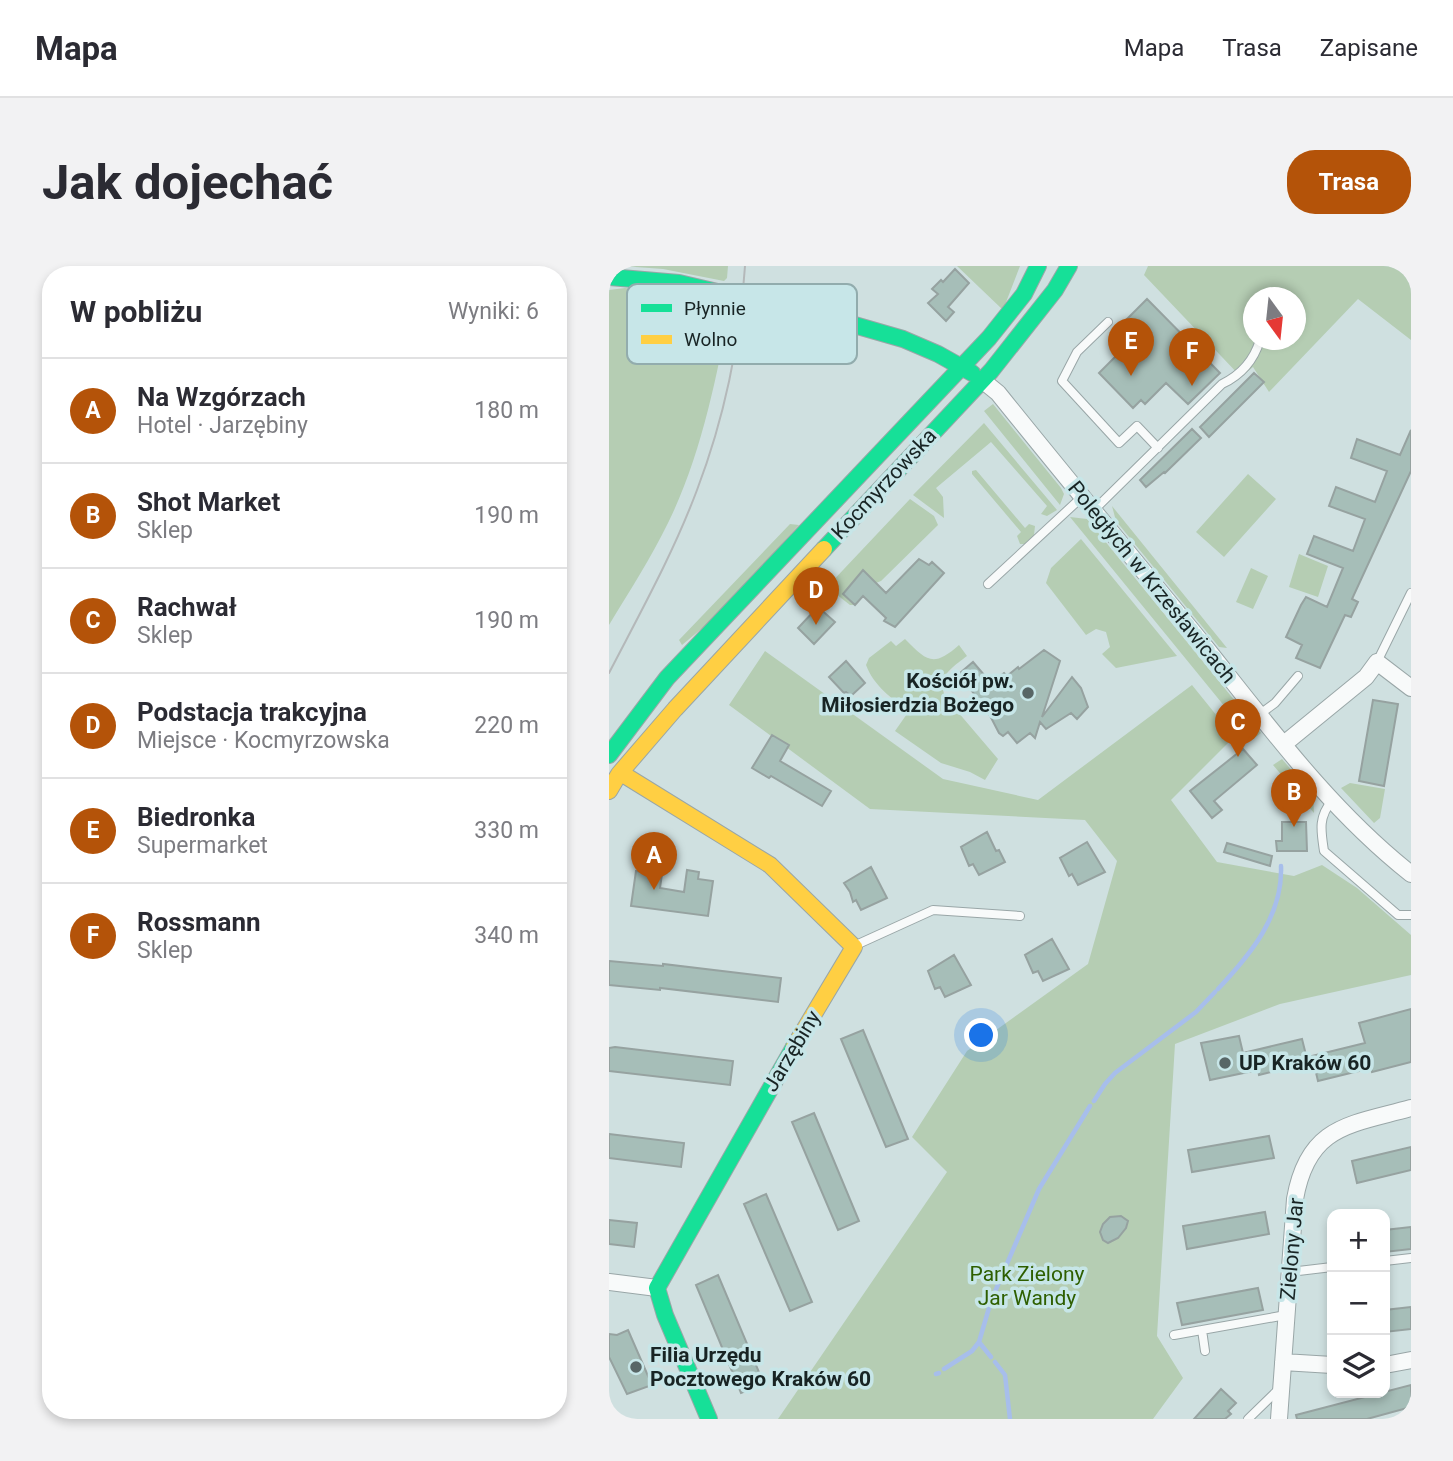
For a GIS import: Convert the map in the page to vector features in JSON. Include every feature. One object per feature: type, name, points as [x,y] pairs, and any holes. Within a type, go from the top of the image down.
[{"type":"main road","name":"Kocmyrzowska","points":[[609,755],[667,678],[1010,313],[1038,266]]},
{"type":"main road","name":"Kocmyrzowska","points":[[609,791],[675,709],[982,380],[1055,290],[1069,266]]},
{"type":"main road","points":[[609,277],[683,284]]},
{"type":"main road","points":[[857,326],[903,339],[938,354],[982,380]]},
{"type":"main road","points":[[621,773],[770,865],[854,947]]},
{"type":"main road","name":"Jarzębiny","points":[[657,1288],[762,1101],[854,947]]},
{"type":"main road","points":[[657,1288],[665,1315],[709,1419]]},
{"type":"street","name":"Poległych w Krzesławicach","points":[[982,380],[998,393],[1332,801],[1411,874]]},
{"type":"street","points":[[1284,744],[1366,677],[1377,662],[1411,688]]},
{"type":"street","name":"Zielony Jar","points":[[1279,1419],[1297,1184],[1302,1171],[1321,1140],[1334,1130],[1411,1108]]},
{"type":"street","points":[[609,1282],[657,1288]]},
{"type":"street","points":[[1390,1364],[1411,1360]]},
{"type":"street","points":[[1283,1362],[1327,1365]]},
{"type":"lane","points":[[1108,322],[1077,352],[1062,381],[1119,443],[1137,426],[1158,448]]},
{"type":"lane","points":[[1094,510],[1222,384],[1233,379],[1257,350]]},
{"type":"lane","points":[[988,584],[1083,496]]},
{"type":"lane","points":[[1377,662],[1411,593]]},
{"type":"lane","points":[[1259,715],[1275,703],[1298,676]]},
{"type":"lane","points":[[1332,801],[1324,810],[1321,822],[1324,850],[1398,915],[1411,915]]},
{"type":"lane","points":[[854,947],[933,910],[1020,916]]},
{"type":"lane","points":[[1390,1260],[1411,1258]]},
{"type":"lane","points":[[1290,1272],[1327,1268]]},
{"type":"lane","points":[[1174,1335],[1286,1315]]},
{"type":"lane","points":[[1202,1330],[1205,1351]]},
{"type":"lane","points":[[1248,1419],[1281,1387]]},
{"type":"green space","points":[[622,266],[728,266],[727,278],[724,281],[663,269]]},
{"type":"green space","points":[[957,266],[1020,266],[1003,310]]},
{"type":"green space","points":[[1148,266],[1411,266],[1411,340],[1358,299],[1269,392],[1253,367],[1241,377],[1144,275]]},
{"type":"green space","points":[[627,288],[627,364],[718,364],[698,444],[680,497],[640,575],[609,625],[609,290]]},
{"type":"green space","points":[[993,404],[1061,488],[1064,494],[1060,505],[984,411]]},
{"type":"green space","points":[[984,423],[1057,510],[1047,516],[1041,514],[1047,506],[991,442],[936,488],[943,497],[944,518],[913,495]]},
{"type":"green space","points":[[976,470],[1025,528],[1029,524],[1035,526],[1034,535],[1025,544],[1020,544],[1017,536],[1021,532],[972,474],[972,471]]},
{"type":"green space","points":[[1248,474],[1276,499],[1224,557],[1196,532]]},
{"type":"green space","points":[[910,499],[934,516],[938,525],[881,581],[876,583],[863,570],[843,594],[855,605],[850,605],[827,587]]},
{"type":"green space","points":[[1112,506],[1227,648],[1219,647],[1116,521]]},
{"type":"green space","points":[[1070,517],[1087,519],[1261,733],[1252,740]]},
{"type":"green space","points":[[790,524],[799,525],[718,615],[682,645],[679,640]]},
{"type":"green space","points":[[1081,539],[1177,656],[1116,668],[1102,654],[1110,647],[1106,632],[1096,629],[1086,635],[1046,583],[1051,568]]},
{"type":"green space","points":[[1299,554],[1328,566],[1318,597],[1289,587]]},
{"type":"green space","points":[[1251,568],[1268,576],[1253,609],[1236,602]]},
{"type":"green space","points":[[905,639],[931,659],[943,657],[959,645],[967,656],[947,673],[943,691],[998,759],[985,780],[941,763],[895,731],[909,711],[878,685],[866,665],[869,658],[891,641],[896,646]]},
{"type":"green space","name":"Park Zielony Jar Wandy","points":[[765,651],[943,779],[1038,800],[1192,685],[1234,737],[1171,800],[1217,862],[1294,876],[1322,865],[1357,888],[1411,935],[1411,975],[1280,1004],[1175,1044],[1157,1336],[1183,1378],[1153,1419],[778,1419],[947,1172],[912,1137],[967,1051],[1088,964],[1117,861],[1085,820],[870,809],[729,705]]},
{"type":"green space","points":[[1282,759],[1313,795],[1314,813],[1273,765]]},
{"type":"green space","points":[[1350,783],[1385,789],[1380,818],[1374,823],[1341,788]]},
{"type":"building","points":[[955,269],[969,283],[948,307],[954,312],[946,321],[928,303],[938,294],[932,289]]},
{"type":"building","points":[[1147,299],[1220,373],[1188,404],[1166,383],[1145,404],[1141,400],[1133,408],[1099,373],[1134,338],[1121,325]]},
{"type":"building","points":[[1254,373],[1264,382],[1209,437],[1200,427]]},
{"type":"building","points":[[1192,429],[1201,438],[1165,473],[1146,487],[1140,480]]},
{"type":"building","points":[[1411,430],[1411,471],[1352,599],[1358,602],[1351,617],[1345,615],[1320,668],[1296,658],[1302,645],[1286,637],[1301,605],[1306,597],[1327,607],[1343,568],[1307,554],[1314,536],[1353,551],[1365,519],[1329,506],[1336,487],[1375,502],[1387,471],[1351,458],[1357,439],[1400,455]]},
{"type":"building","points":[[919,559],[929,565],[932,562],[944,573],[895,627],[884,621],[886,618],[863,596],[855,605],[843,594],[863,570],[886,593]]},
{"type":"building","points":[[818,607],[835,622],[814,644],[798,628]]},
{"type":"building","name":"Kościół pw. Miłosierdzia Bożego","points":[[1044,650],[1060,661],[1042,717],[1072,677],[1081,688],[1088,707],[1077,719],[1071,713],[1046,729],[1040,722],[1035,738],[1030,733],[1017,743],[1008,732],[1003,736],[999,733],[983,702],[967,685],[959,685],[960,673],[973,662],[991,683],[1004,673],[1007,676],[1018,667],[1019,669]]},
{"type":"building","points":[[846,661],[865,683],[851,696],[844,693],[829,677]]},
{"type":"building","points":[[1373,700],[1398,704],[1384,786],[1359,781]]},
{"type":"building","points":[[772,735],[789,745],[780,761],[831,791],[822,806],[752,768]]},
{"type":"building","points":[[1243,749],[1257,765],[1214,801],[1222,810],[1212,818],[1190,791]]},
{"type":"building","points":[[1282,822],[1306,822],[1307,851],[1277,851],[1276,841],[1282,841]]},
{"type":"building","points":[[987,832],[1005,862],[979,875],[973,864],[969,866],[961,847]]},
{"type":"building","points":[[1087,842],[1105,872],[1078,885],[1072,874],[1069,876],[1060,858]]},
{"type":"building","points":[[1227,843],[1272,856],[1270,866],[1224,852]]},
{"type":"building","points":[[651,865],[663,867],[660,888],[684,892],[687,870],[699,872],[698,879],[713,881],[708,916],[631,906],[636,871],[650,873]]},
{"type":"building","points":[[871,867],[887,898],[861,910],[856,900],[853,902],[844,883]]},
{"type":"building","points":[[1052,939],[1069,969],[1043,981],[1038,971],[1033,973],[1025,955]]},
{"type":"building","points":[[954,955],[971,985],[945,997],[940,987],[935,989],[928,971]]},
{"type":"building","points":[[609,961],[663,964],[781,978],[778,1002],[660,988],[609,985]]},
{"type":"building","points":[[1411,1009],[1411,1062],[1372,1072],[1371,1068],[1318,1081],[1312,1056],[1365,1043],[1359,1023]]},
{"type":"building","points":[[863,1030],[908,1139],[886,1147],[841,1039]]},
{"type":"building","points":[[1239,1036],[1243,1053],[1302,1039],[1308,1063],[1259,1075],[1258,1070],[1210,1080],[1201,1043]]},
{"type":"building","points":[[609,1048],[733,1061],[730,1085],[609,1071]]},
{"type":"building","points":[[814,1113],[859,1221],[838,1230],[792,1122]]},
{"type":"building","points":[[609,1134],[684,1143],[681,1167],[609,1158]]},
{"type":"building","points":[[1269,1136],[1274,1158],[1192,1172],[1188,1150]]},
{"type":"building","points":[[1411,1147],[1411,1170],[1357,1183],[1352,1161]]},
{"type":"building","points":[[766,1194],[812,1302],[790,1311],[744,1204]]},
{"type":"building","points":[[1265,1212],[1269,1234],[1187,1249],[1183,1226]]},
{"type":"building","points":[[1121,1216],[1128,1221],[1126,1228],[1118,1238],[1108,1243],[1103,1240],[1100,1232],[1103,1224],[1110,1217]]},
{"type":"building","points":[[609,1220],[637,1223],[634,1247],[609,1244]]},
{"type":"building","points":[[1411,1227],[1411,1249],[1390,1251],[1390,1229]]},
{"type":"building","points":[[718,1275],[764,1384],[741,1393],[696,1285]]},
{"type":"building","points":[[1258,1288],[1263,1310],[1182,1325],[1177,1303]]},
{"type":"building","points":[[1411,1307],[1411,1329],[1390,1331],[1390,1309]]},
{"type":"building","points":[[628,1330],[652,1385],[627,1394],[609,1357],[609,1334],[617,1335]]},
{"type":"building","points":[[1411,1385],[1411,1407],[1367,1419],[1297,1419],[1296,1415],[1361,1398],[1390,1398],[1390,1390]]},
{"type":"building","points":[[1221,1389],[1236,1403],[1228,1411],[1231,1414],[1225,1419],[1194,1419]]},
{"type":"waterway","points":[[1218,989],[1253,948],[1270,918],[1277,902],[1281,866]]},
{"type":"waterway","points":[[1094,1101],[1115,1073],[1196,1012],[1215,992]]},
{"type":"waterway","points":[[944,1369],[972,1351],[979,1342],[991,1301],[1039,1189],[1090,1106]]},
{"type":"waterway","points":[[979,1342],[991,1357]]},
{"type":"waterway","points":[[995,1362],[1005,1375],[1010,1419]]},
{"type":"tram line","points":[[743,284],[745,266]]},
{"type":"tram line","points":[[609,673],[688,514],[715,436],[732,364]]},
{"type":"traffic: fast","points":[[609,755],[667,678],[989,338],[1024,294],[1038,266]]},
{"type":"traffic: fast","points":[[824,549],[991,371],[1055,290],[1069,266]]},
{"type":"traffic: fast","points":[[609,277],[683,284]]},
{"type":"traffic: fast","points":[[857,326],[903,339],[972,373]]},
{"type":"traffic: fast","points":[[709,1419],[665,1315],[657,1288],[794,1047]]},
{"type":"traffic: slow","points":[[609,791],[619,774],[675,709],[824,549]]},
{"type":"traffic: slow","points":[[621,773],[770,865],[854,947],[794,1047]]},
{"type":"place","name":"Biedronka","points":[[1131,376]]},
{"type":"place","name":"Rossmann","points":[[1192,386]]},
{"type":"place","name":"Podstacja trakcyjna","points":[[816,625]]},
{"type":"place","name":"Kościół pw. Miłosierdzia Bożego","points":[[1028,693]]},
{"type":"place","name":"Rachwał","points":[[1238,757]]},
{"type":"place","name":"Shot Market","points":[[1294,827]]},
{"type":"place","name":"Na Wzgórzach","points":[[654,890]]},
{"type":"place","name":"UP Kraków 60","points":[[1225,1063]]},
{"type":"place","name":"Filia Urzędu Pocztowego Kraków 60","points":[[636,1367]]}]
